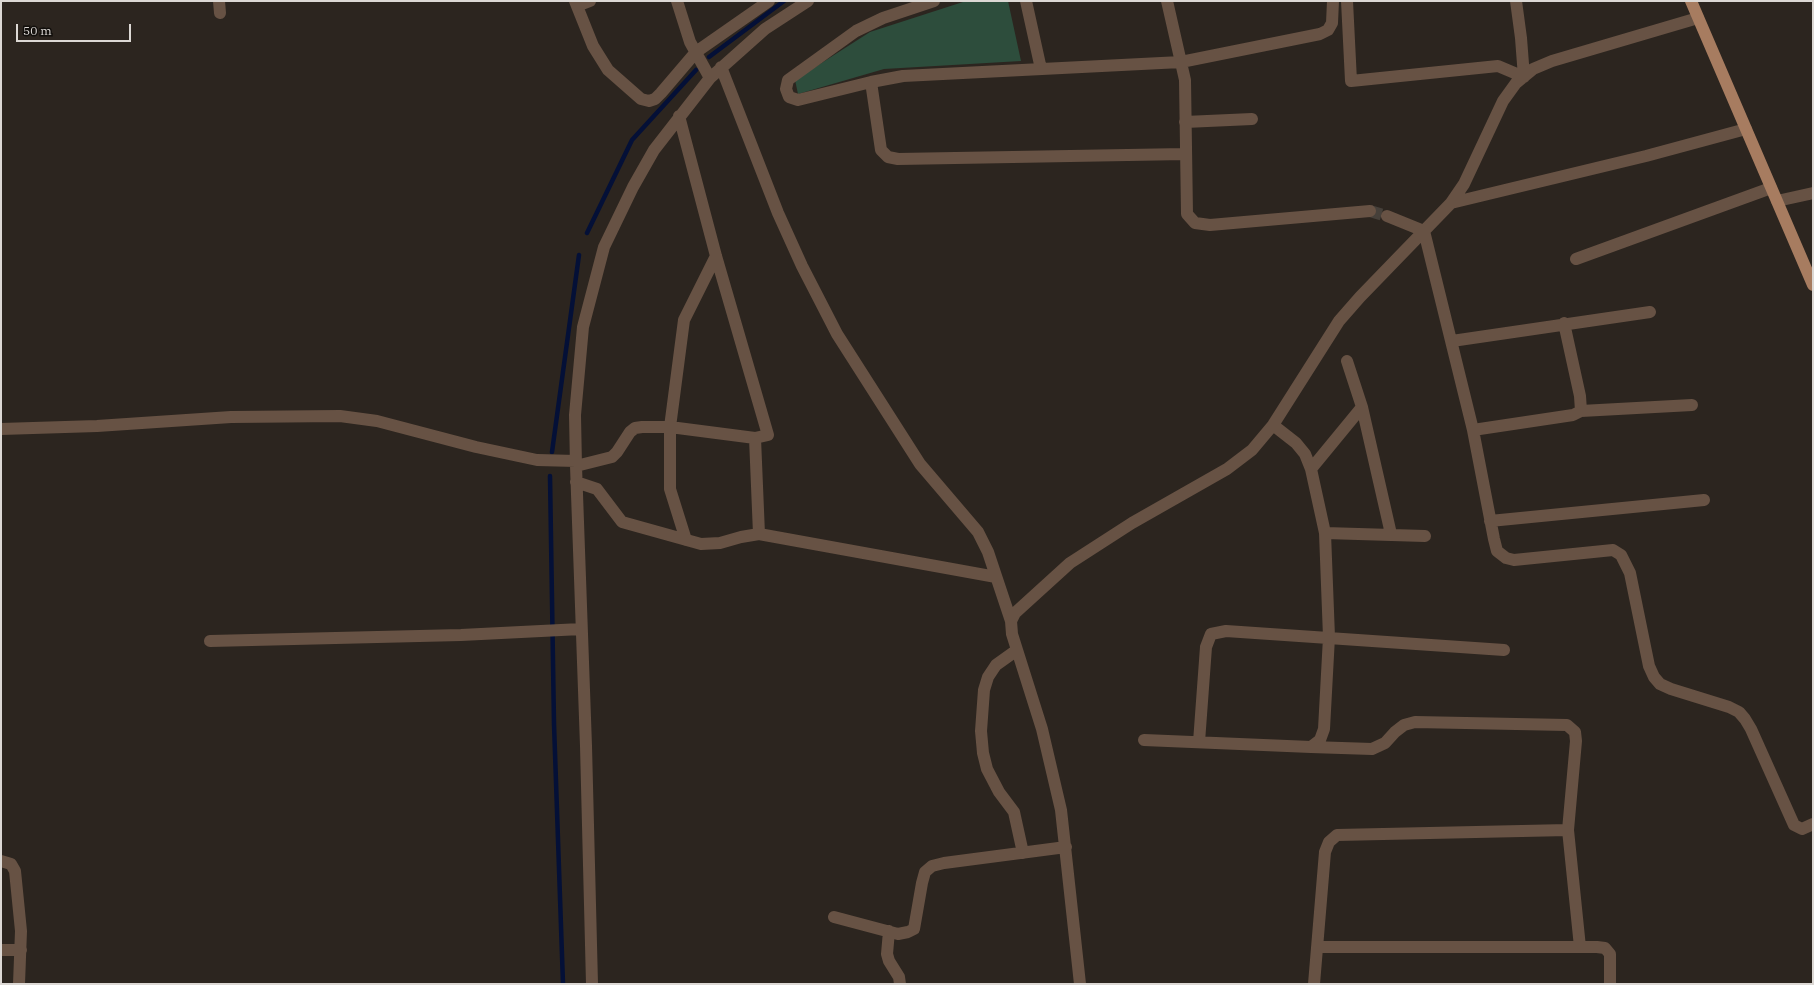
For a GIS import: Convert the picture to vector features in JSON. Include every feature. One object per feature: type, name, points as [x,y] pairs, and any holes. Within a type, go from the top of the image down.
[{"type":"main road","points":[[1691,1],[1813,285]]},
{"type":"street","points":[[590,1],[576,4],[601,59],[608,70],[640,99],[649,100],[656,99],[696,52],[769,1]]},
{"type":"street","points":[[677,1],[690,42],[710,78]]},
{"type":"street","points":[[592,984],[582,629],[576,482],[575,415],[582,334],[601,256],[633,187],[654,150],[679,116],[721,67],[766,29],[808,1]]},
{"type":"street","points":[[934,1],[883,18],[856,31],[788,80],[786,89],[789,97],[798,100],[871,82],[903,76],[1181,62],[1320,34],[1328,30],[1332,23],[1333,1]]},
{"type":"street","points":[[1026,1],[1041,69]]},
{"type":"street","points":[[1167,1],[1185,80],[1187,214],[1195,223],[1210,225],[1370,211]]},
{"type":"street","points":[[1347,1],[1351,81],[1498,66],[1524,77]]},
{"type":"street","points":[[1516,1],[1524,77]]},
{"type":"street","points":[[1011,621],[1015,613],[1070,563],[1132,523],[1227,469],[1252,450],[1273,425],[1340,321],[1450,203],[1464,184],[1503,101],[1516,83],[1533,68],[1552,60],[1698,18]]},
{"type":"street","points":[[721,67],[778,213],[802,266],[837,334],[920,464],[978,532],[988,552],[1011,621],[1012,634],[1052,770],[1061,810],[1080,984]]},
{"type":"street","points":[[871,82],[881,150],[888,157],[898,159],[1185,154]]},
{"type":"street","points":[[1,429],[97,426],[231,417],[340,416],[377,421],[476,447],[537,460],[576,463],[612,456],[618,452],[630,432],[635,428],[670,427],[755,438],[768,435],[716,256],[679,116]]},
{"type":"street","points":[[1185,122],[1252,119]]},
{"type":"street","points":[[1450,203],[1638,158],[1746,129]]},
{"type":"street","points":[[1576,259],[1771,188]]},
{"type":"street","points":[[1777,201],[1813,193]]},
{"type":"street","points":[[1387,216],[1424,231]]},
{"type":"street","points":[[1424,231],[1473,430],[1497,550],[1506,558],[1514,560],[1613,550],[1621,555],[1630,573],[1649,666],[1654,677],[1660,684],[1671,689],[1729,707],[1739,712],[1750,729],[1794,825],[1802,829],[1813,824]]},
{"type":"street","points":[[686,540],[670,489],[670,427],[684,320],[716,256]]},
{"type":"street","points":[[1452,340],[1650,312]]},
{"type":"street","points":[[1564,323],[1580,396],[1581,411]]},
{"type":"street","points":[[1347,361],[1362,407],[1391,534]]},
{"type":"street","points":[[1473,430],[1573,415],[1581,411],[1692,405]]},
{"type":"street","points":[[1311,469],[1362,407]]},
{"type":"street","points":[[1273,425],[1296,443],[1304,454],[1311,469],[1325,533],[1329,637],[1324,729],[1320,740],[1311,747]]},
{"type":"street","points":[[755,438],[759,534]]},
{"type":"street","points":[[576,482],[597,489],[622,522],[701,544],[720,543],[759,534],[996,577]]},
{"type":"street","points":[[1490,521],[1704,500]]},
{"type":"street","points":[[1325,533],[1425,536]]},
{"type":"street","points":[[210,641],[542,632],[582,629]]},
{"type":"street","points":[[1199,742],[1206,647],[1211,634],[1226,631],[1504,650]]},
{"type":"street","points":[[1017,650],[996,664],[988,677],[984,690],[981,731],[983,753],[988,769],[995,786],[1014,812],[1023,853]]},
{"type":"street","points":[[1144,740],[1372,749],[1385,743],[1404,725],[1415,722],[1567,725],[1575,732],[1576,741],[1568,830],[1580,947]]},
{"type":"street","points":[[1314,984],[1325,852],[1328,842],[1337,835],[1568,830]]},
{"type":"street","points":[[834,918],[898,934],[908,932],[914,928],[925,872],[932,866],[944,863],[1066,847]]},
{"type":"street","points":[[1,861],[11,864],[15,872],[18,894],[21,950],[19,984]]},
{"type":"street","points":[[889,932],[887,954],[889,961],[899,977],[900,984]]},
{"type":"street","points":[[1317,947],[1605,948],[1610,954],[1610,984]]},
{"type":"street","points":[[1,950],[21,950]]},
{"type":"green space","points":[[966,1],[1008,1],[1021,61],[884,69],[798,94],[795,80],[870,32]]},
{"type":"waterway","points":[[709,57],[784,1]]},
{"type":"waterway","points":[[587,233],[632,140],[696,70]]},
{"type":"waterway","points":[[552,452],[579,255]]},
{"type":"waterway","points":[[550,476],[554,724],[563,984]]},
{"type":"tunnel","points":[[1370,211],[1387,216]]}]
